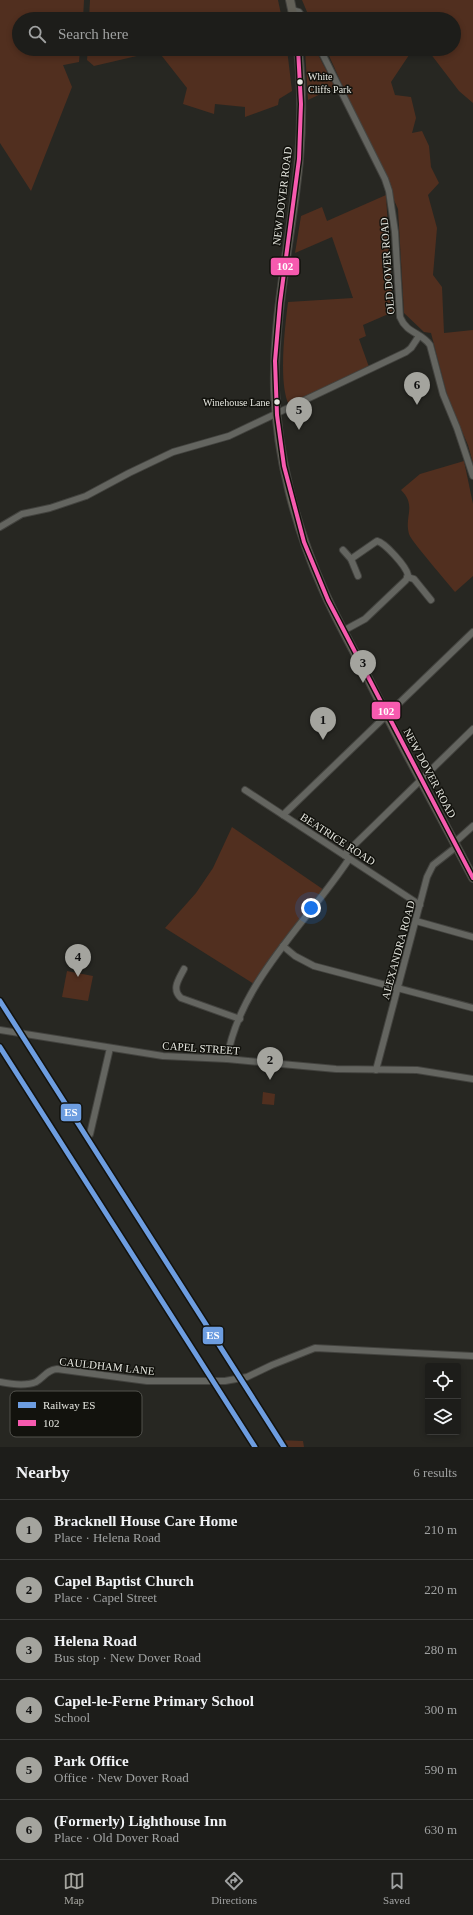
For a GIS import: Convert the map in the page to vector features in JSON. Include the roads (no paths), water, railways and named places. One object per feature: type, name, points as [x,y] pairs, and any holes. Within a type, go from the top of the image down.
[{"type":"main road","points":[[290,0],[292,10]]},
{"type":"main road","name":"NEW DOVER ROAD","points":[[299,56],[301,88],[300,139],[297,178],[278,317],[275,370],[277,412],[284,462],[298,521],[315,569],[343,631],[455,845],[470,866],[473,878]]},
{"type":"street","points":[[292,10],[299,12]]},
{"type":"street","name":"OLD DOVER ROAD","points":[[323,56],[387,184],[394,227],[400,314],[405,326],[428,342],[431,348],[443,394],[457,428],[473,476]]},
{"type":"street","points":[[0,527],[22,514],[50,508],[86,496],[173,452],[229,436],[406,352],[411,348],[419,336]]},
{"type":"street","points":[[350,559],[373,542],[379,541],[405,568],[407,577]]},
{"type":"street","points":[[343,550],[350,559],[358,576]]},
{"type":"street","points":[[343,631],[368,616],[407,577]]},
{"type":"street","points":[[407,577],[414,579],[431,600]]},
{"type":"street","points":[[283,815],[473,632]]},
{"type":"street","points":[[227,1059],[240,1019],[261,980],[283,946],[347,857],[421,779],[473,729]]},
{"type":"street","name":"BEATRICE ROAD","points":[[245,790],[420,905]]},
{"type":"street","name":"ALEXANDRA ROAD","points":[[376,1070],[431,868],[473,826]]},
{"type":"street","points":[[416,922],[473,937]]},
{"type":"street","points":[[283,946],[295,956],[312,965],[473,1008]]},
{"type":"street","points":[[184,969],[176,987],[177,994],[181,998],[240,1019]]},
{"type":"street","name":"CAPEL STREET","points":[[0,1030],[163,1056],[227,1059],[336,1069],[417,1070],[473,1079]]},
{"type":"street","points":[[90,1134],[110,1048]]},
{"type":"street","name":"CAULDHAM LANE","points":[[0,1382],[11,1384],[35,1382],[50,1370],[57,1369],[147,1381],[225,1381],[247,1377],[272,1365],[315,1348],[473,1356]]},
{"type":"rail line","name":"ES","points":[[0,1001],[284,1447]]},
{"type":"rail line","name":"ES","points":[[0,1047],[255,1447]]},
{"type":"place","name":"White Cliffs Park","points":[[300,82]]},
{"type":"place","name":"Winehouse Lane","points":[[277,402]]},
{"type":"place","name":"(Formerly) Lighthouse Inn","points":[[417,405]]},
{"type":"place","name":"Park Office","points":[[299,430]]},
{"type":"place","name":"Helena Road","points":[[363,683]]},
{"type":"place","name":"Bracknell House Care Home","points":[[323,740]]},
{"type":"place","name":"Capel-le-Ferne Primary School","points":[[78,977]]},
{"type":"place","name":"Capel Baptist Church","points":[[270,1080]]}]
